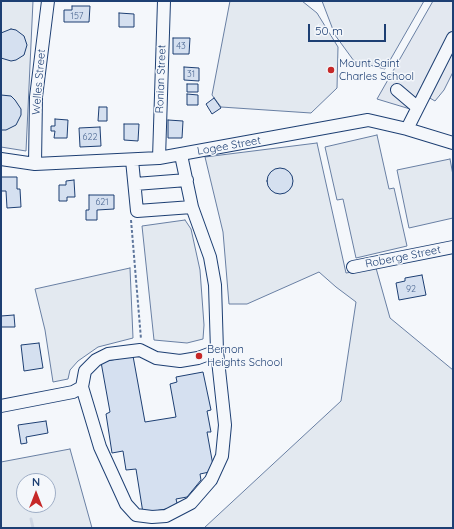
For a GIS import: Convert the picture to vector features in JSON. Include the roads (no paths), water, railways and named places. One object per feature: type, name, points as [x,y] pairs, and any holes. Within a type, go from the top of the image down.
[{"type":"street","name":"Welles Street","points":[[35,164],[36,97],[48,1]]},
{"type":"street","name":"Ronian Street","points":[[159,158],[164,1]]},
{"type":"street","points":[[407,129],[453,38]]},
{"type":"street","points":[[397,90],[417,107]]},
{"type":"street","name":"Logee Street","points":[[1,159],[35,164],[159,158],[368,120],[407,129],[453,143]]},
{"type":"street","points":[[181,155],[192,207],[212,264],[215,285],[217,351],[225,425],[222,456],[211,480],[191,503],[166,516],[152,517],[136,515],[126,504],[100,447],[82,387],[85,371],[96,360],[108,354],[140,350],[156,358],[180,361],[198,358],[217,351]]},
{"type":"street","points":[[132,160],[137,211],[192,207]]},
{"type":"street","points":[[135,184],[187,180]]},
{"type":"street","name":"Roberge Street","points":[[353,267],[453,247]]},
{"type":"street","points":[[1,406],[73,392],[82,387]]},
{"type":"waterway","points":[[31,519],[33,528]]},
{"type":"place","name":"Mount Saint Charles School","points":[[331,70]]},
{"type":"place","name":"Bernon Heights School","points":[[199,356]]}]
